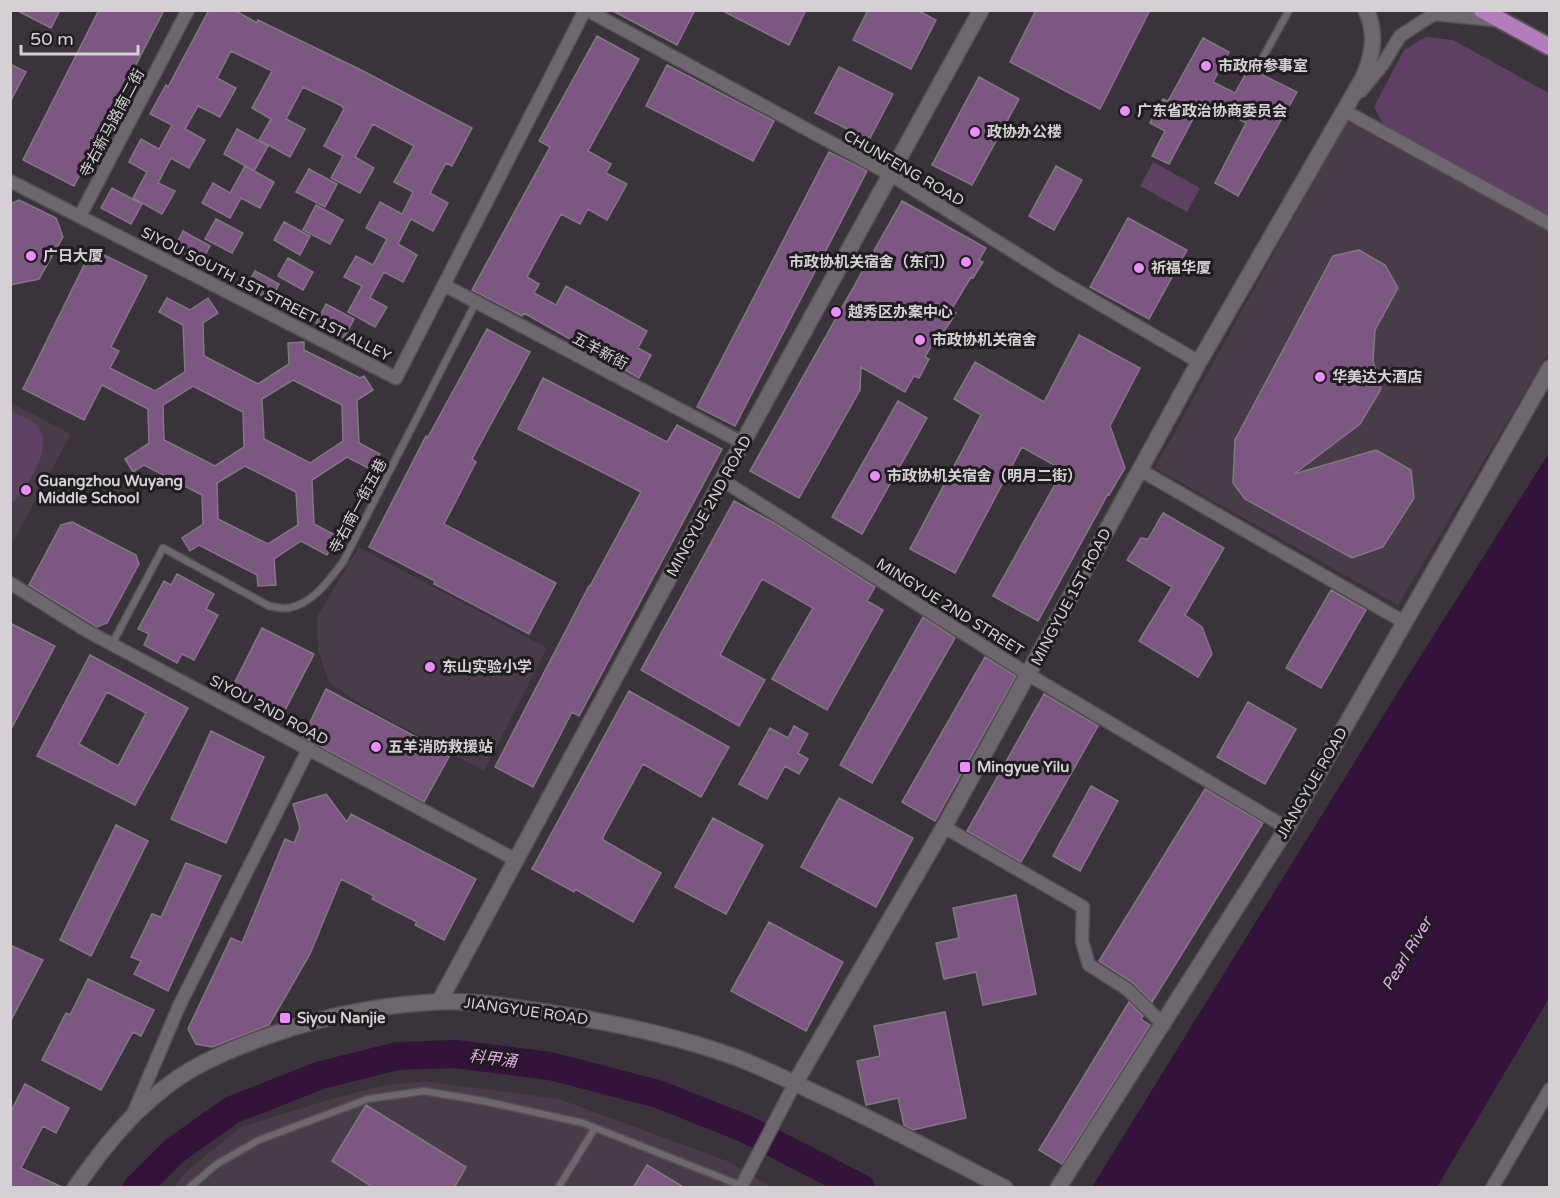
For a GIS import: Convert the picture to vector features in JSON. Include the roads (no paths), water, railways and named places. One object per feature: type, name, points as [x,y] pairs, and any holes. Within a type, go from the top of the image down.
[{"type":"highway","points":[[1482,10],[1550,47]]},
{"type":"street","name":"寺右新马路南二街","points":[[80,216],[188,10]]},
{"type":"street","name":"SIYOU SOUTH 1ST STREET 1ST ALLEY","points":[[10,181],[396,378],[586,10]]},
{"type":"street","name":"CHUNFENG ROAD","points":[[586,10],[891,175],[1057,279],[1199,362]]},
{"type":"street","name":"MINGYUE 2ND ROAD","points":[[439,1002],[722,480],[981,10]]},
{"type":"street","name":"MINGYUE 1ST ROAD","points":[[795,1083],[944,827],[1199,362],[1345,111],[1371,59],[1373,38],[1371,21],[1366,10]]},
{"type":"street","name":"MINGYUE 1ST ROAD","points":[[1345,111],[1383,64],[1400,36],[1434,14],[1500,20]]},
{"type":"street","points":[[1345,111],[1550,225]]},
{"type":"street","name":"五羊新街","points":[[444,285],[743,443]]},
{"type":"street","name":"JIANGYUE ROAD","points":[[1058,1188],[1164,1025],[1287,828],[1550,368]]},
{"type":"street","points":[[1140,470],[1404,622]]},
{"type":"street","name":"MINGYUE 2ND STREET","points":[[722,480],[1029,675],[1287,828]]},
{"type":"street","name":"SIYOU 2ND ROAD","points":[[10,583],[87,631],[516,860]]},
{"type":"street","points":[[132,1116],[180,1004],[309,748]]},
{"type":"street","points":[[944,827],[1083,907],[1082,940],[1089,964],[1127,989],[1164,1025]]},
{"type":"street","name":"JIANGYUE ROAD","points":[[75,1188],[132,1116],[157,1093],[183,1074],[247,1043],[283,1030],[377,1008],[439,1002],[503,1005],[635,1028],[705,1047],[795,1083],[859,1113],[1005,1188]]},
{"type":"street","points":[[744,1186],[795,1083]]},
{"type":"street","points":[[1492,1188],[1550,1089]]},
{"type":"lane","points":[[1261,61],[1289,10]]},
{"type":"lane","name":"寺右南一街五巷","points":[[112,644],[163,548],[269,606],[286,609],[302,604],[323,588],[343,562],[476,302]]},
{"type":"lane","points":[[189,1188],[217,1164],[259,1140],[368,1099],[424,1091],[583,1123],[744,1186]]},
{"type":"lane","points":[[558,1188],[595,1128]]},
{"type":"water","name":"Pearl River","points":[[1549,453],[1549,998],[1437,1187],[1092,1187],[1396,695]]},
{"type":"waterway","name":"科甲涌","points":[[137,1188],[174,1151],[232,1110],[321,1075],[397,1056],[455,1054],[550,1066],[658,1094],[746,1129],[861,1188]]},
{"type":"place","name":"市政府参事室","points":[[1206,66]]},
{"type":"place","name":"广东省政治协商委员会","points":[[1125,111]]},
{"type":"place","name":"政协办公楼","points":[[975,132]]},
{"type":"place","name":"广日大厦","points":[[31,256]]},
{"type":"place","name":"市政协机关宿舍（东门）","points":[[966,262]]},
{"type":"place","name":"祈福华厦","points":[[1139,268]]},
{"type":"place","name":"越秀区办案中心","points":[[836,312]]},
{"type":"place","name":"市政协机关宿舍","points":[[920,340]]},
{"type":"place","name":"华美达大酒店","points":[[1320,377]]},
{"type":"place","name":"市政协机关宿舍（明月二街）","points":[[875,476]]},
{"type":"place","name":"Guangzhou Wuyang Middle School","points":[[26,490]]},
{"type":"place","name":"东山实验小学","points":[[430,667]]},
{"type":"place","name":"五羊消防救援站","points":[[376,747]]},
{"type":"place","name":"Mingyue Yilu","points":[[965,767]]},
{"type":"place","name":"Siyou Nanjie","points":[[285,1018]]}]
